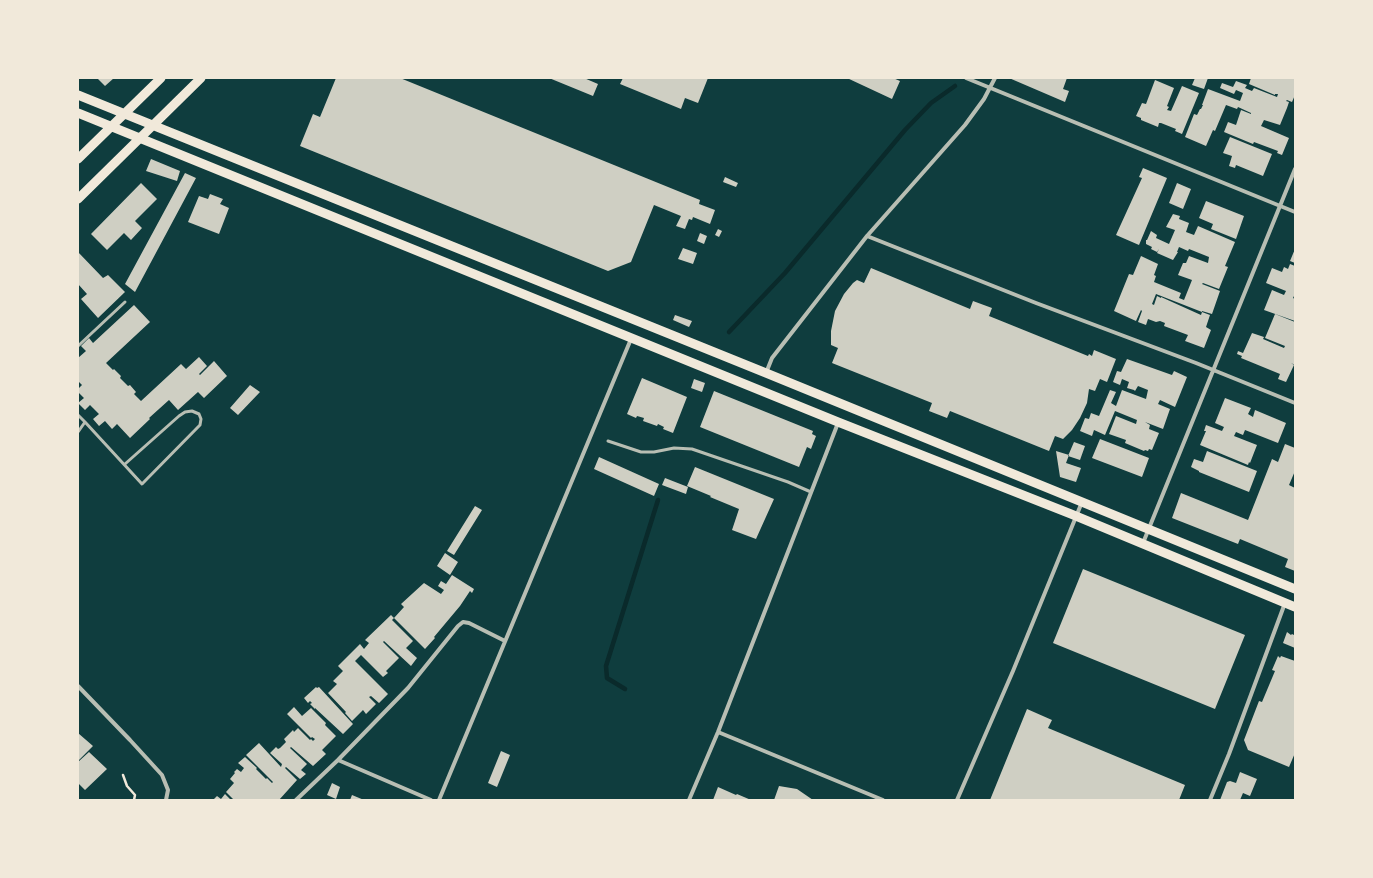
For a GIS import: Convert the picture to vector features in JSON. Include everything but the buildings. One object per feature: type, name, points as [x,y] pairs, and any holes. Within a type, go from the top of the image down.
[{"type":"main road","points":[[78,158],[161,78]]},
{"type":"main road","points":[[78,199],[140,138],[152,124],[201,78]]},
{"type":"main road","points":[[78,95],[1295,589]]},
{"type":"main road","points":[[78,113],[719,374],[1143,543],[1295,607]]},
{"type":"street","points":[[766,373],[772,358],[867,236],[965,125],[984,99],[995,78]]},
{"type":"street","points":[[968,79],[1295,212]]},
{"type":"street","points":[[1143,543],[1295,169]]},
{"type":"street","points":[[867,236],[1036,304],[1214,370],[1295,403]]},
{"type":"street","points":[[439,800],[631,338]]},
{"type":"street","points":[[689,800],[718,732],[838,422]]},
{"type":"street","points":[[958,800],[1082,502]]},
{"type":"street","points":[[1210,800],[1229,754],[1285,602]]},
{"type":"street","points":[[296,800],[338,760],[408,688],[458,626],[463,622],[469,623],[505,641]]},
{"type":"street","points":[[78,686],[162,774],[168,790],[166,800]]},
{"type":"street","points":[[718,732],[883,800]]},
{"type":"street","points":[[338,760],[431,800]]},
{"type":"lane","points":[[78,346],[125,302]]},
{"type":"lane","points":[[78,415],[142,484],[200,425],[201,419],[199,414],[192,410],[179,416],[125,464]]},
{"type":"lane","points":[[78,432],[85,422]]},
{"type":"lane","points":[[608,441],[641,452],[654,452],[674,448],[692,449],[788,482],[811,492]]},
{"type":"path","points":[[123,775],[127,786],[135,795],[134,800]]},
{"type":"waterway","points":[[729,332],[785,273],[905,130],[931,103],[955,86]]},
{"type":"waterway","points":[[625,689],[607,678],[606,666],[658,500]]}]
